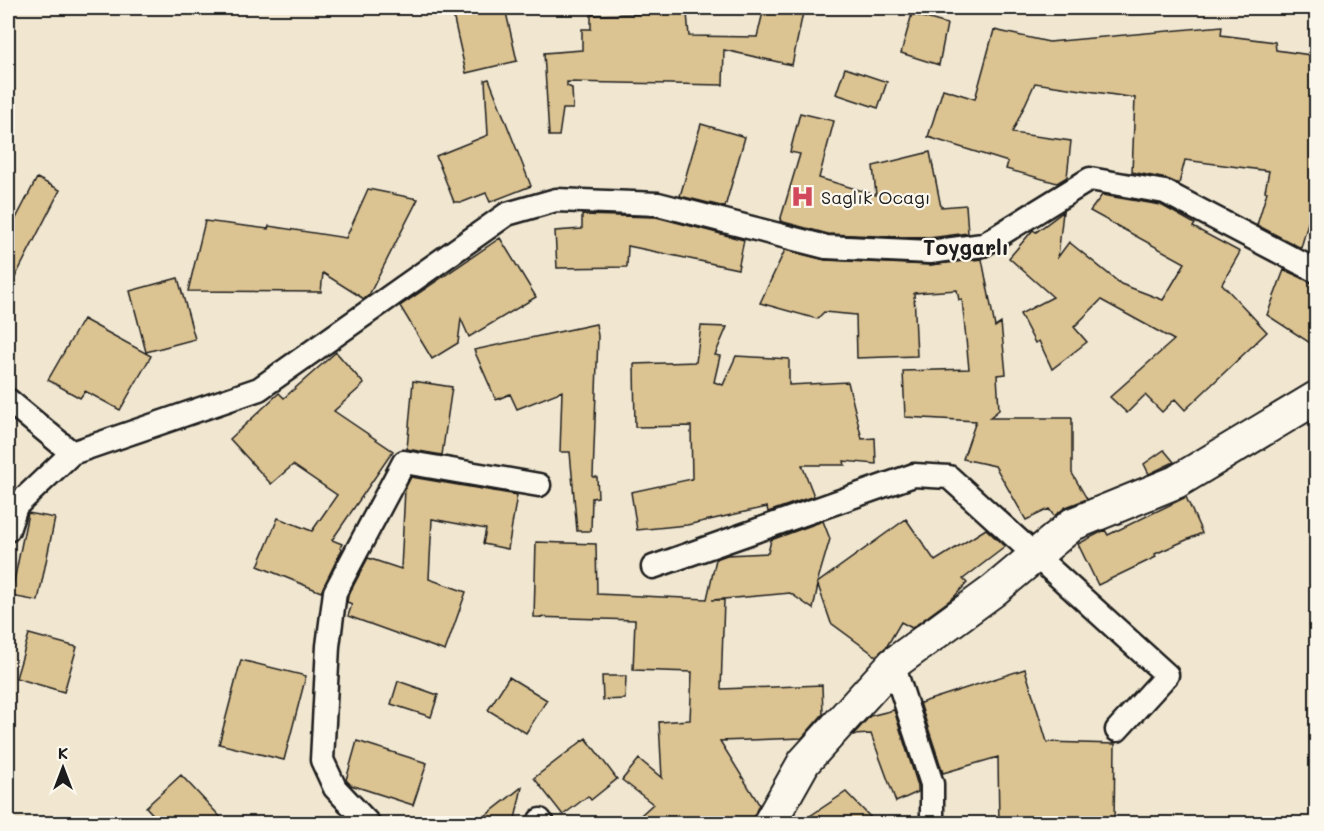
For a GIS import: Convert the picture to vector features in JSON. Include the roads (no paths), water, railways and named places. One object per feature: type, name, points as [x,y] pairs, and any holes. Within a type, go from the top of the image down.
[{"type":"street","points":[[8,530],[16,506],[72,453],[259,389],[507,214],[556,200],[658,204],[826,247],[930,252],[983,245],[1090,179],[1165,192],[1317,271]]},
{"type":"street","points":[[770,824],[804,762],[892,664],[993,591],[1073,524],[1176,482],[1317,398]]},
{"type":"street","points":[[8,400],[72,453]]},
{"type":"street","points":[[369,824],[335,788],[322,760],[327,658],[335,592],[404,462],[539,485]]},
{"type":"street","points":[[653,567],[914,475],[950,477],[1167,675],[1117,730]]},
{"type":"street","points":[[892,664],[932,784],[932,824]]},
{"type":"place","name":"Saglık Ocagı","points":[[803,197]]},
{"type":"district","name":"Toygarlı","points":[[966,246]]}]
